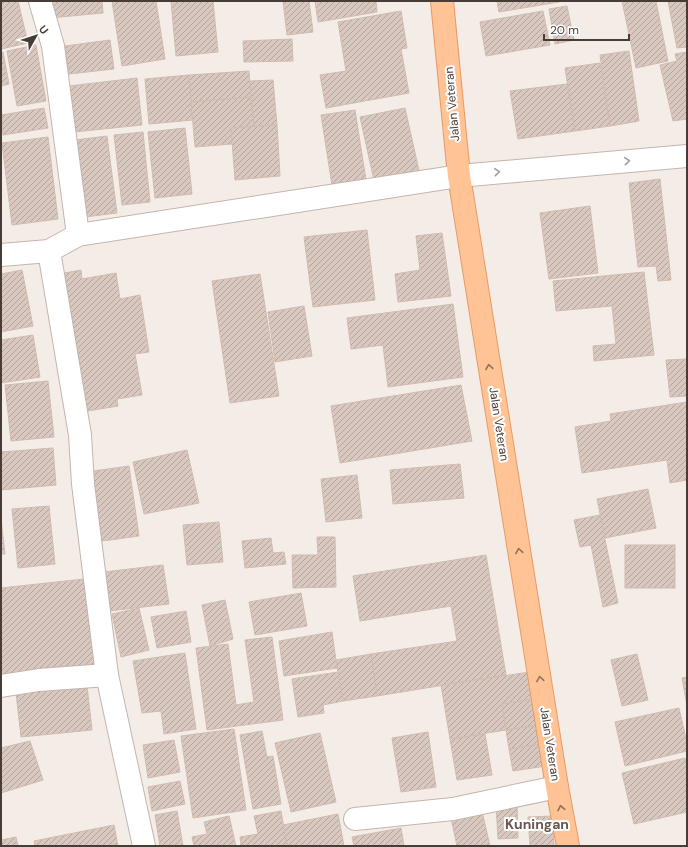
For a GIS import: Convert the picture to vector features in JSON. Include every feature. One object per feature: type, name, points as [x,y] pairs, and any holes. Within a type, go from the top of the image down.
[{"type":"main road","name":"Jalan Veteran","points":[[442,1],[459,176],[557,787],[568,846]]},
{"type":"street","points":[[40,1],[53,46],[78,235]]},
{"type":"street","points":[[1,255],[49,251],[78,235],[459,176],[687,156]]},
{"type":"street","points":[[49,251],[80,435],[83,484],[107,675],[144,846]]},
{"type":"street","points":[[1,686],[39,680],[107,675]]},
{"type":"street","points":[[355,819],[453,809],[557,787]]},
{"type":"building","points":[[1,1],[18,1],[28,43],[1,49]]},
{"type":"building","points":[[49,1],[102,1],[103,13],[50,18]]},
{"type":"building","points":[[112,1],[156,1],[165,59],[122,66]]},
{"type":"building","points":[[171,1],[213,1],[218,52],[176,56]]},
{"type":"building","points":[[283,1],[309,1],[313,32],[287,35]]},
{"type":"building","points":[[315,1],[376,1],[377,12],[318,22]]},
{"type":"building","points":[[497,1],[559,1],[559,2],[499,12]]},
{"type":"building","points":[[622,1],[656,1],[668,61],[636,68]]},
{"type":"building","points":[[668,1],[687,1],[687,47],[677,48]]},
{"type":"building","points":[[567,6],[574,40],[555,44],[549,9]]},
{"type":"building","points":[[401,11],[407,48],[401,49],[409,93],[326,108],[320,75],[346,71],[338,22]]},
{"type":"building","points":[[543,11],[550,45],[486,56],[480,22]]},
{"type":"building","points":[[292,39],[293,61],[244,62],[243,41]]},
{"type":"building","points":[[110,40],[114,69],[69,74],[65,46]]},
{"type":"building","points":[[36,45],[46,101],[17,106],[7,51]]},
{"type":"building","points":[[629,51],[639,121],[610,126],[600,55]]},
{"type":"building","points":[[3,52],[9,84],[1,86],[1,53]]},
{"type":"building","points":[[687,52],[687,119],[673,121],[660,65],[677,61],[675,54]]},
{"type":"building","points":[[600,63],[610,126],[575,131],[565,68]]},
{"type":"building","points":[[249,71],[251,97],[191,102],[189,75]]},
{"type":"building","points":[[189,75],[193,120],[149,124],[145,79]]},
{"type":"building","points":[[137,78],[142,125],[74,132],[69,86]]},
{"type":"building","points":[[273,80],[277,125],[254,126],[250,81]]},
{"type":"building","points":[[567,84],[575,131],[518,139],[510,91]]},
{"type":"building","points":[[251,97],[254,126],[231,128],[232,144],[195,147],[191,102]]},
{"type":"building","points":[[44,108],[48,128],[3,135],[1,115]]},
{"type":"building","points":[[405,108],[420,175],[375,185],[360,117]]},
{"type":"building","points":[[355,110],[366,180],[332,185],[321,115]]},
{"type":"building","points":[[277,125],[280,176],[235,180],[231,128]]},
{"type":"building","points":[[185,128],[192,194],[155,198],[148,132]]},
{"type":"building","points":[[143,132],[150,202],[122,205],[114,135]]},
{"type":"building","points":[[107,136],[117,213],[85,217],[75,140]]},
{"type":"building","points":[[48,137],[58,219],[12,225],[2,143]]},
{"type":"building","points":[[660,179],[671,280],[658,281],[656,266],[638,267],[629,183]]},
{"type":"building","points":[[590,206],[598,273],[549,279],[540,213]]},
{"type":"building","points":[[367,230],[375,300],[313,307],[304,237]]},
{"type":"building","points":[[442,233],[451,296],[398,302],[395,274],[420,270],[416,236]]},
{"type":"building","points":[[22,270],[33,326],[1,332],[1,274]]},
{"type":"building","points":[[81,270],[82,279],[116,273],[120,299],[140,295],[149,352],[135,354],[142,395],[117,399],[118,406],[82,412],[59,274]]},
{"type":"building","points":[[644,272],[654,355],[594,361],[593,346],[616,344],[612,306],[556,311],[553,281]]},
{"type":"building","points":[[260,274],[279,396],[230,403],[212,281]]},
{"type":"building","points":[[453,304],[463,377],[388,387],[383,345],[351,349],[347,318]]},
{"type":"building","points":[[304,306],[312,356],[275,362],[268,312]]},
{"type":"building","points":[[33,335],[40,377],[1,383],[1,340]]},
{"type":"building","points":[[687,359],[687,396],[670,397],[666,360]]},
{"type":"building","points":[[48,381],[54,437],[11,441],[5,385]]},
{"type":"building","points":[[461,385],[472,441],[340,463],[331,406]]},
{"type":"building","points":[[687,402],[687,480],[670,483],[667,460],[582,473],[575,427],[611,421],[610,414]]},
{"type":"building","points":[[53,448],[56,485],[1,490],[1,452]]},
{"type":"building","points":[[187,450],[199,503],[144,514],[133,462]]},
{"type":"building","points":[[460,464],[464,498],[393,504],[390,470]]},
{"type":"building","points":[[129,466],[139,536],[95,542],[86,472]]},
{"type":"building","points":[[357,475],[362,518],[326,522],[321,479]]},
{"type":"building","points":[[648,489],[656,528],[605,538],[597,499]]},
{"type":"building","points":[[49,506],[55,564],[18,568],[12,509]]},
{"type":"building","points":[[600,515],[618,603],[603,607],[591,545],[580,547],[574,520]]},
{"type":"building","points":[[1,519],[5,554],[1,554]]},
{"type":"building","points":[[219,522],[223,562],[187,565],[183,525]]},
{"type":"building","points":[[317,537],[335,537],[336,587],[293,588],[292,555],[318,555]]},
{"type":"building","points":[[271,538],[273,553],[284,552],[286,564],[245,568],[242,541]]},
{"type":"building","points":[[625,545],[675,545],[675,588],[625,588]]},
{"type":"building","points":[[486,555],[506,675],[377,696],[371,654],[457,641],[451,606],[360,621],[353,576]]},
{"type":"building","points":[[163,565],[169,604],[109,611],[104,572]]},
{"type":"building","points":[[84,579],[95,669],[1,680],[1,588]]},
{"type":"building","points":[[301,593],[307,626],[255,635],[249,602]]},
{"type":"building","points":[[225,600],[233,639],[210,646],[202,605]]},
{"type":"building","points":[[139,608],[149,650],[121,657],[112,614]]},
{"type":"building","points":[[186,611],[191,642],[157,648],[151,617]]},
{"type":"building","points":[[332,632],[337,668],[284,676],[279,641]]},
{"type":"building","points":[[272,637],[283,720],[207,730],[196,648],[228,644],[236,705],[254,702],[245,640]]},
{"type":"building","points":[[185,653],[196,729],[164,734],[161,711],[142,713],[133,661]]},
{"type":"building","points":[[371,654],[377,696],[343,701],[336,660]]},
{"type":"building","points":[[637,654],[648,700],[622,706],[611,660]]},
{"type":"building","points":[[338,672],[343,701],[323,705],[324,713],[298,717],[292,679]]},
{"type":"building","points":[[530,672],[535,699],[502,704],[506,730],[450,739],[441,685]]},
{"type":"building","points":[[86,677],[92,730],[21,737],[15,684]]},
{"type":"building","points":[[687,677],[687,706],[682,678]]},
{"type":"building","points":[[535,699],[539,725],[506,730],[502,704]]},
{"type":"building","points":[[679,708],[687,743],[687,751],[625,766],[615,722]]},
{"type":"building","points":[[539,725],[542,744],[509,749],[506,730]]},
{"type":"building","points":[[234,729],[246,810],[193,818],[181,736]]},
{"type":"building","points":[[262,731],[267,757],[273,756],[281,804],[253,809],[240,735]]},
{"type":"building","points":[[428,732],[436,787],[401,792],[392,738]]},
{"type":"building","points":[[320,733],[336,802],[291,812],[275,743]]},
{"type":"building","points":[[485,734],[492,775],[457,780],[450,739]]},
{"type":"building","points":[[174,740],[180,772],[148,778],[143,745]]},
{"type":"building","points":[[30,741],[43,780],[1,793],[1,748]]},
{"type":"building","points":[[542,744],[546,766],[513,771],[509,749]]},
{"type":"building","points":[[685,758],[687,767],[687,812],[634,824],[622,773]]},
{"type":"building","points":[[180,781],[185,804],[152,811],[148,787]]},
{"type":"building","points":[[517,804],[518,838],[498,839],[496,805]]},
{"type":"building","points":[[481,807],[490,846],[457,846],[450,814]]},
{"type":"building","points":[[177,811],[183,846],[160,846],[155,815]]},
{"type":"building","points":[[281,811],[287,846],[241,846],[240,837],[258,834],[254,816]]},
{"type":"building","points":[[338,814],[344,846],[288,846],[283,825]]},
{"type":"building","points":[[229,816],[236,846],[194,846],[192,837],[207,834],[204,822]]},
{"type":"building","points":[[552,816],[554,846],[530,846],[528,817]]},
{"type":"building","points":[[114,825],[118,846],[35,846],[34,841]]},
{"type":"building","points":[[401,828],[404,846],[354,846],[352,837]]},
{"type":"building","points":[[16,837],[18,846],[1,846],[1,840]]},
{"type":"district","name":"Kuningan","points":[[537,824]]}]
